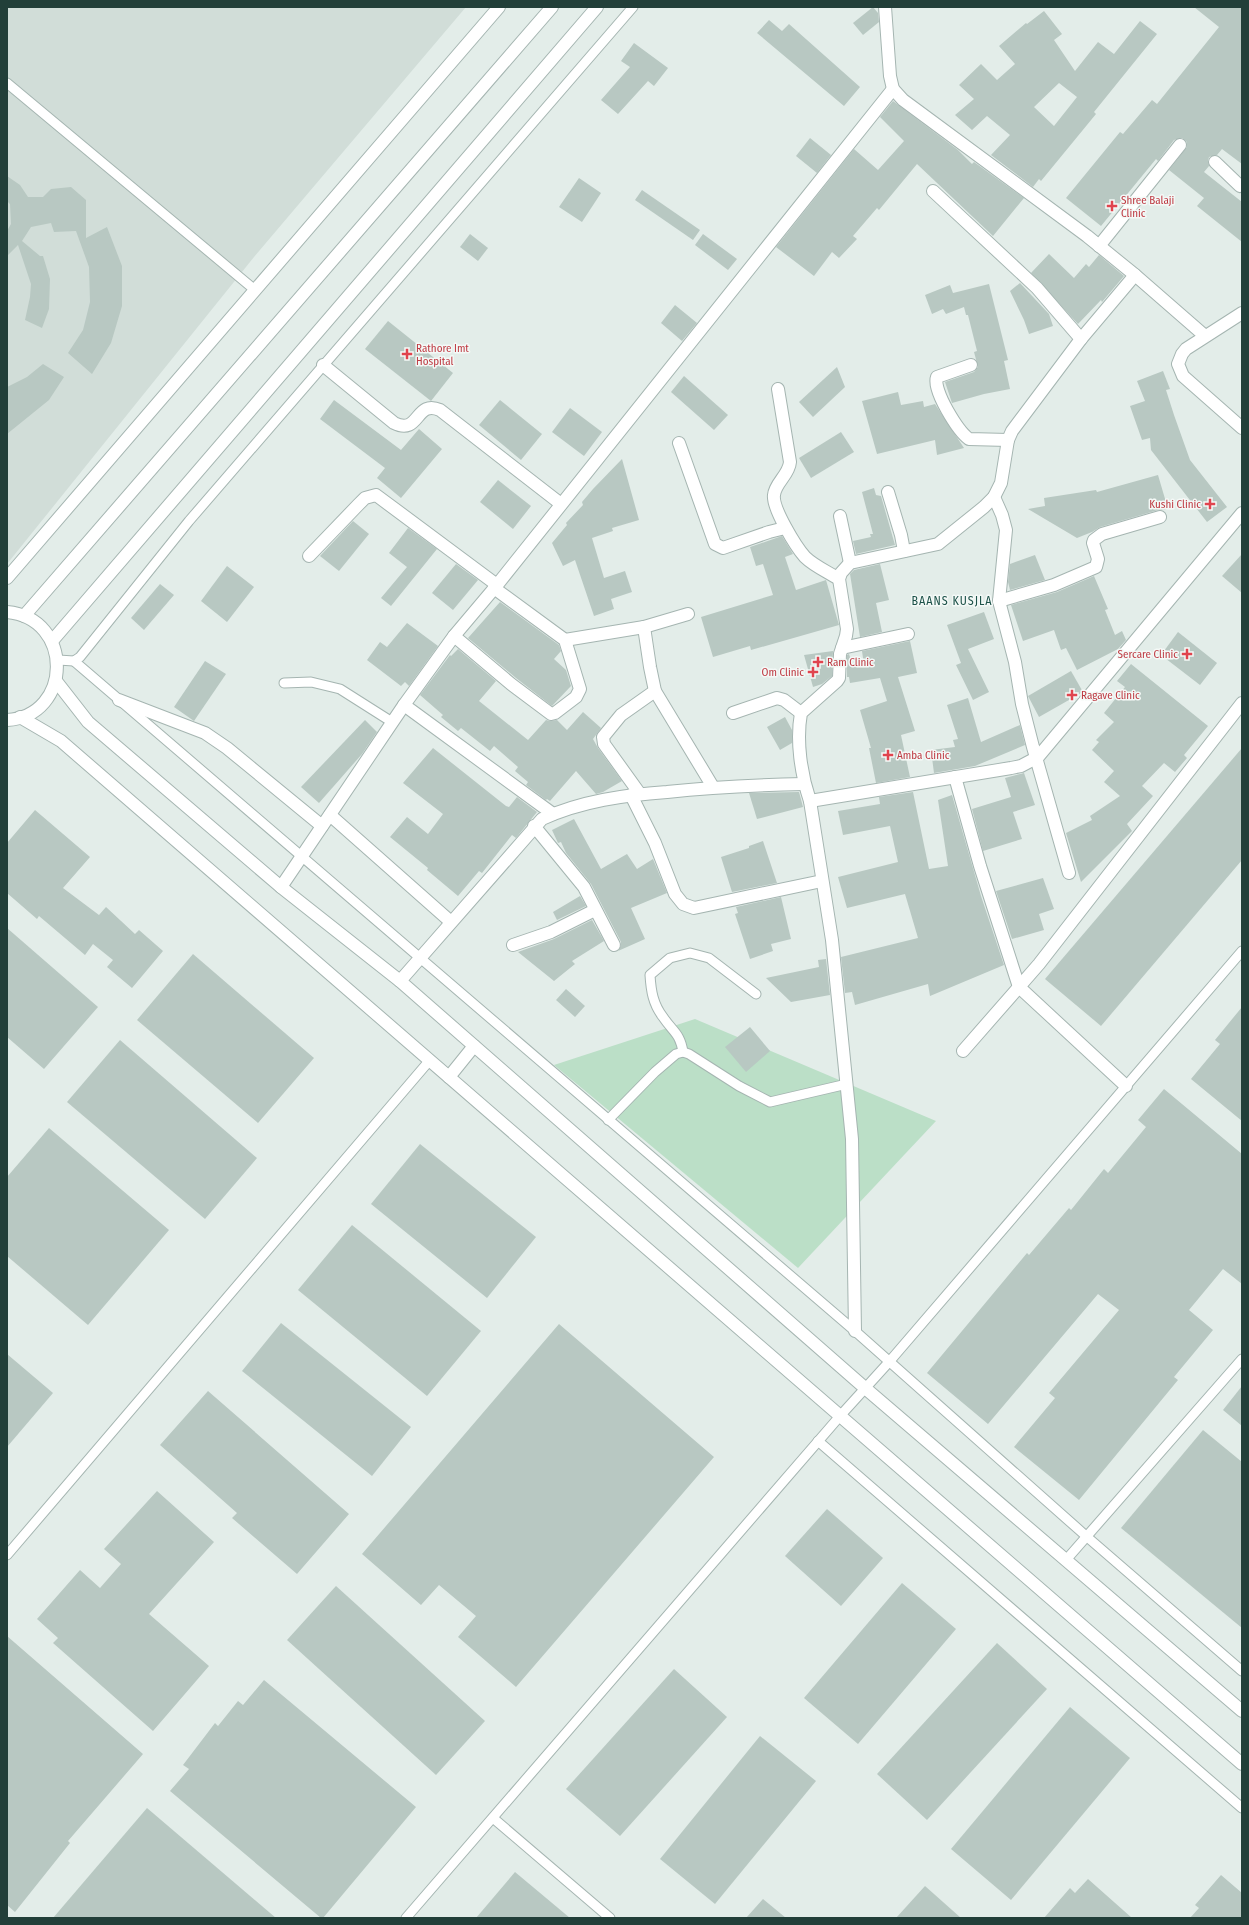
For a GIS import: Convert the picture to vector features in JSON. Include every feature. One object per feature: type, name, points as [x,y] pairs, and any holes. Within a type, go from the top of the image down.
[{"type":"street","points":[[7,578],[254,290],[500,7]]},
{"type":"street","points":[[24,616],[552,7]]},
{"type":"street","points":[[52,641],[598,7]]},
{"type":"street","points":[[885,7],[890,76],[893,89],[903,100],[1099,246],[1205,336]]},
{"type":"street","points":[[281,887],[392,722],[454,636],[496,587],[893,89]]},
{"type":"street","points":[[1099,246],[1180,145]]},
{"type":"street","points":[[1215,162],[1240,186],[1242,185]]},
{"type":"street","points":[[933,191],[1037,288],[1081,339]]},
{"type":"street","points":[[855,1331],[852,1139],[832,940],[810,801],[804,784],[800,742],[801,713],[838,681],[840,674],[840,654],[847,629],[839,579],[841,573],[850,563],[938,544],[984,507],[994,497],[1001,484],[1008,440],[1012,431],[1081,339],[1136,276]]},
{"type":"street","points":[[1242,313],[1205,336],[1182,354],[1178,368],[1183,376],[1242,427]]},
{"type":"street","points":[[323,365],[400,426],[406,426],[414,422],[427,408],[432,407],[440,410],[561,504]]},
{"type":"street","points":[[971,365],[937,377],[936,388],[953,421],[969,439],[1008,440]]},
{"type":"street","points":[[778,389],[790,468],[773,496],[785,528],[806,558],[839,579]]},
{"type":"street","points":[[679,443],[715,544],[723,548],[768,532],[785,528]]},
{"type":"street","points":[[888,492],[901,535],[904,551]]},
{"type":"street","points":[[309,556],[365,498],[376,495],[565,640],[580,689],[576,697],[555,713],[551,714],[511,684],[454,636]]},
{"type":"street","points":[[994,497],[1002,515],[1006,530],[1000,601],[1016,662],[1022,704],[1038,757],[1069,873]]},
{"type":"street","points":[[810,801],[1011,768],[1021,766],[1038,757],[1242,513]]},
{"type":"street","points":[[840,516],[850,563]]},
{"type":"street","points":[[1000,601],[1054,585],[1096,567],[1098,559],[1093,543],[1096,538],[1102,534],[1160,517]]},
{"type":"street","points":[[7,612],[19,613],[38,623],[52,641],[58,660],[56,681],[46,700],[28,715],[7,720]]},
{"type":"street","points":[[565,640],[644,627],[688,614]]},
{"type":"street","points":[[644,627],[650,667],[656,691],[713,787]]},
{"type":"street","points":[[842,648],[908,634]]},
{"type":"street","points":[[56,681],[88,722],[281,887],[400,981],[866,1388],[1242,1711]]},
{"type":"street","points":[[656,691],[621,715],[602,737],[604,744],[635,795],[675,894],[684,904],[694,908],[822,881]]},
{"type":"street","points":[[733,713],[777,698],[784,700],[801,713]]},
{"type":"street","points":[[119,700],[205,733],[227,748],[322,826]]},
{"type":"street","points":[[963,1051],[1044,958],[1242,703]]},
{"type":"street","points":[[404,705],[553,814]]},
{"type":"street","points":[[20,717],[61,740],[1242,1764]]},
{"type":"street","points":[[955,777],[980,866],[1019,987],[1126,1086]]},
{"type":"street","points":[[400,981],[534,826],[542,819],[573,806],[635,795],[713,787],[804,784]]},
{"type":"street","points":[[330,815],[451,922]]},
{"type":"street","points":[[534,826],[584,887],[614,945]]},
{"type":"street","points":[[513,945],[551,932],[595,910]]},
{"type":"street","points":[[449,1077],[474,1046]]},
{"type":"lane","points":[[58,660],[74,661],[80,657],[189,521],[633,7]]},
{"type":"lane","points":[[7,82],[254,290]]},
{"type":"lane","points":[[74,661],[855,1331],[1086,1536],[1242,1671]]},
{"type":"lane","points":[[284,683],[311,682],[340,689],[392,722]]},
{"type":"lane","points":[[406,1918],[818,1441],[889,1362],[1242,951]]},
{"type":"lane","points":[[682,1052],[681,1040],[662,1016],[651,995],[650,975],[670,958],[690,953],[709,958],[756,994]]},
{"type":"lane","points":[[608,1120],[655,1072],[676,1054],[682,1052],[689,1054],[739,1086],[770,1102],[846,1084]]},
{"type":"lane","points":[[7,1555],[430,1060]]},
{"type":"lane","points":[[1066,1560],[1242,1359]]},
{"type":"lane","points":[[818,1441],[1242,1808]]},
{"type":"lane","points":[[493,1818],[610,1918]]},
{"type":"shaded area","points":[[7,7],[466,7],[254,257],[7,564]]},
{"type":"green space","points":[[695,1019],[936,1121],[798,1268],[554,1065]]},
{"type":"building","points":[[873,7],[878,13],[879,22],[863,35],[853,23]]},
{"type":"building","points":[[1194,7],[1242,7],[1242,164],[1222,149],[1217,155],[1209,157],[1209,166],[1204,172],[1242,202],[1242,242],[1197,206],[1204,198],[1169,170],[1187,147],[1187,142],[1182,138],[1174,140],[1158,161],[1156,159],[1101,226],[1066,198],[1120,132],[1123,134],[1152,100],[1157,104],[1219,27]]},
{"type":"building","points":[[1044,11],[1062,34],[1054,40],[1075,71],[1098,42],[1114,54],[1140,21],[1157,34],[1094,112],[1096,114],[1041,181],[1039,179],[1033,187],[991,155],[1010,135],[987,116],[972,130],[955,115],[974,99],[959,85],[981,64],[997,80],[1015,64],[999,46],[1026,23],[1027,24]],"holes":[[[1059,83],[1077,97],[1054,126],[1034,107]]]},
{"type":"building","points":[[769,20],[782,31],[789,24],[860,87],[844,106],[757,33]]},
{"type":"building","points":[[634,43],[668,68],[654,86],[648,81],[618,114],[601,100],[630,67],[621,61]]},
{"type":"building","points":[[893,101],[958,150],[972,164],[974,162],[1024,198],[993,236],[917,164],[879,210],[877,208],[853,236],[857,239],[839,258],[832,252],[814,276],[776,247],[854,149],[878,170],[904,141],[880,117]]},
{"type":"building","points":[[810,138],[831,155],[817,173],[796,156]]},
{"type":"building","points":[[7,176],[20,185],[28,197],[43,197],[51,189],[71,187],[86,200],[86,238],[107,227],[122,266],[122,306],[111,343],[92,374],[68,353],[83,330],[90,302],[89,267],[76,231],[54,232],[51,223],[31,227],[22,241],[40,256],[43,256],[50,279],[49,309],[42,328],[25,320],[31,284],[18,245],[7,256],[7,231],[11,224],[10,204],[7,201]]},
{"type":"building","points":[[579,178],[601,193],[582,222],[559,207]]},
{"type":"building","points":[[642,190],[700,230],[693,240],[635,200]]},
{"type":"building","points":[[470,234],[488,248],[478,261],[460,247]]},
{"type":"building","points":[[703,234],[737,259],[728,270],[695,245]]},
{"type":"building","points":[[1049,254],[1074,278],[1086,264],[1089,267],[1099,255],[1124,276],[1102,302],[1101,300],[1078,324],[1031,273]]},
{"type":"building","points":[[1020,283],[1049,314],[1053,326],[1029,334],[1010,291]]},
{"type":"building","points":[[989,284],[1008,360],[1004,361],[1010,389],[984,394],[952,403],[945,382],[974,372],[978,367],[974,352],[977,351],[968,315],[966,315],[964,307],[946,314],[943,309],[932,314],[925,295],[950,285],[953,293]]},
{"type":"building","points":[[675,305],[697,323],[682,341],[661,323]]},
{"type":"building","points":[[388,321],[453,373],[431,401],[365,349]]},
{"type":"building","points":[[43,364],[64,377],[49,400],[7,434],[7,387],[27,377]]},
{"type":"building","points":[[837,367],[845,387],[813,417],[799,402]]},
{"type":"building","points":[[1163,371],[1170,389],[1166,390],[1190,460],[1227,507],[1207,522],[1151,450],[1150,438],[1142,440],[1130,406],[1145,401],[1137,381]]},
{"type":"building","points":[[684,376],[728,415],[714,430],[671,392]]},
{"type":"building","points":[[898,392],[901,405],[923,401],[924,407],[935,404],[964,448],[937,455],[935,440],[877,454],[862,401]]},
{"type":"building","points":[[334,400],[401,450],[419,429],[442,449],[401,498],[377,478],[385,468],[320,419]]},
{"type":"building","points":[[500,400],[542,434],[521,460],[479,425]]},
{"type":"building","points":[[570,408],[602,432],[584,456],[552,432]]},
{"type":"building","points":[[841,432],[854,452],[811,478],[799,458]]},
{"type":"building","points":[[622,459],[639,520],[612,528],[613,531],[592,538],[604,578],[625,571],[632,592],[611,599],[614,609],[594,616],[575,560],[563,566],[552,543],[567,525],[566,523],[583,505],[582,502]]},
{"type":"building","points":[[1158,475],[1168,509],[1158,510],[1100,527],[1077,538],[1028,509],[1045,506],[1044,498],[1096,490],[1097,492]]},
{"type":"building","points":[[498,480],[531,506],[513,529],[480,502]]},
{"type":"building","points":[[874,488],[876,495],[881,496],[895,545],[856,554],[853,541],[871,537],[870,534],[873,534],[862,492]]},
{"type":"building","points":[[353,521],[369,534],[339,571],[320,556]]},
{"type":"building","points":[[408,528],[437,549],[391,606],[381,598],[407,567],[389,553]]},
{"type":"building","points":[[782,536],[793,554],[785,557],[796,590],[826,580],[839,625],[751,650],[750,646],[713,657],[701,617],[773,595],[763,564],[756,566],[750,547]]},
{"type":"building","points":[[1242,554],[1242,593],[1222,576]]},
{"type":"building","points":[[1035,555],[1045,580],[1010,590],[1008,582],[1010,564]]},
{"type":"building","points":[[456,564],[478,580],[453,610],[432,593]]},
{"type":"building","points":[[880,564],[889,600],[876,603],[882,632],[860,637],[850,574],[854,570]]},
{"type":"building","points":[[227,566],[254,587],[227,622],[201,601]]},
{"type":"building","points":[[1094,576],[1108,609],[1105,610],[1115,635],[1122,631],[1126,640],[1118,649],[1077,670],[1066,648],[1061,650],[1054,630],[1023,641],[1011,605],[1057,592]]},
{"type":"building","points":[[160,584],[174,595],[144,630],[131,618]]},
{"type":"building","points":[[500,602],[559,645],[561,651],[554,659],[566,670],[571,686],[552,706],[468,638]]},
{"type":"building","points":[[984,612],[994,639],[968,649],[989,692],[973,700],[956,665],[961,663],[947,625]]},
{"type":"building","points":[[407,623],[438,646],[409,686],[405,682],[401,686],[367,660],[380,642],[387,647]]},
{"type":"building","points":[[1178,632],[1217,663],[1200,685],[1161,655]]},
{"type":"building","points":[[910,641],[917,673],[898,677],[915,731],[901,735],[910,777],[876,783],[869,748],[871,748],[860,710],[887,701],[880,678],[850,683],[849,677],[847,677],[847,655],[849,654],[853,667],[864,665],[862,651]]},
{"type":"building","points":[[458,649],[496,681],[479,701],[528,740],[546,720],[557,720],[567,730],[583,712],[601,728],[593,739],[622,781],[603,792],[596,794],[576,771],[550,801],[547,799],[546,800],[526,785],[528,782],[515,771],[518,767],[494,746],[490,751],[461,728],[458,731],[441,717],[443,715],[420,695],[450,655],[451,656]]},
{"type":"building","points":[[833,651],[832,676],[822,684],[813,687],[804,655]]},
{"type":"building","points":[[205,661],[226,674],[194,721],[174,707]]},
{"type":"building","points":[[1131,664],[1208,726],[1184,755],[1187,758],[1175,772],[1164,763],[1142,786],[1153,796],[1127,824],[1132,831],[1081,882],[1066,833],[1092,820],[1090,816],[1120,796],[1104,782],[1114,771],[1092,750],[1099,742],[1096,740],[1114,722],[1104,713],[1125,687],[1117,681]]},
{"type":"building","points":[[1071,671],[1083,692],[1039,717],[1028,696]]},
{"type":"building","points":[[968,698],[981,742],[1020,725],[1025,745],[975,766],[934,773],[931,750],[955,747],[953,740],[958,739],[947,705]]},
{"type":"building","points":[[785,717],[792,730],[792,743],[780,750],[767,727]]},
{"type":"building","points":[[365,720],[377,732],[362,754],[319,803],[301,787]]},
{"type":"building","points":[[433,748],[506,806],[509,807],[517,797],[537,812],[516,838],[512,835],[482,873],[479,871],[458,896],[427,870],[428,868],[390,837],[407,817],[428,834],[443,814],[403,783]]},
{"type":"building","points":[[1242,748],[1242,860],[1101,1026],[1045,979]]},
{"type":"building","points":[[1024,773],[1035,805],[1013,812],[1022,839],[983,851],[972,809],[1011,797],[1005,778]]},
{"type":"building","points":[[799,792],[803,807],[757,819],[749,793]]},
{"type":"building","points":[[913,792],[929,869],[948,866],[938,800],[952,795],[981,896],[1004,965],[930,996],[928,984],[855,1005],[852,992],[845,993],[841,957],[918,938],[905,894],[847,908],[838,877],[898,862],[890,826],[843,835],[838,811],[880,804],[879,797]]},
{"type":"building","points":[[35,810],[90,857],[63,888],[99,915],[106,907],[135,934],[139,930],[163,951],[132,988],[107,967],[113,960],[93,944],[85,955],[39,916],[37,919],[7,893],[7,843]]},
{"type":"building","points":[[574,819],[601,869],[627,854],[637,869],[653,859],[667,893],[631,908],[645,939],[618,951],[621,946],[621,942],[591,884],[566,853],[561,842],[558,843],[552,830]]},
{"type":"building","points":[[763,841],[777,883],[732,892],[721,857],[749,848],[749,846]]},
{"type":"building","points":[[1043,878],[1054,909],[1039,914],[1044,930],[1012,939],[996,891]]},
{"type":"building","points":[[580,896],[586,906],[557,920],[553,912]]},
{"type":"building","points":[[781,897],[791,939],[771,944],[773,951],[750,959],[735,914],[738,913],[736,907]]},
{"type":"building","points":[[592,920],[604,941],[572,961],[575,964],[554,981],[518,952],[554,939]]},
{"type":"building","points":[[7,928],[98,1007],[44,1069],[7,1037]]},
{"type":"building","points":[[193,954],[314,1058],[258,1123],[137,1020]]},
{"type":"building","points":[[826,959],[830,995],[791,1002],[766,978],[819,967],[818,960]]},
{"type":"building","points":[[566,989],[585,1006],[575,1017],[556,1000]]},
{"type":"building","points":[[1242,1007],[1242,1121],[1191,1079],[1220,1044],[1215,1040]]},
{"type":"building","points":[[750,1027],[770,1051],[746,1072],[725,1047]]},
{"type":"building","points":[[120,1040],[257,1158],[205,1219],[67,1102]]},
{"type":"building","points":[[1164,1089],[1242,1154],[1242,1284],[1223,1269],[1189,1310],[1213,1330],[1174,1377],[1178,1380],[1079,1500],[1014,1447],[1055,1398],[1049,1393],[1119,1310],[1098,1294],[988,1424],[927,1373],[1027,1253],[1029,1255],[1069,1208],[1071,1210],[1104,1169],[1108,1173],[1146,1127],[1138,1120]]},
{"type":"building","points":[[49,1128],[169,1230],[88,1325],[7,1256],[7,1177]]},
{"type":"building","points":[[420,1144],[536,1237],[487,1298],[371,1204]]},
{"type":"building","points":[[352,1225],[481,1331],[427,1396],[298,1290]]},
{"type":"building","points":[[281,1323],[411,1427],[372,1476],[242,1371]]},
{"type":"building","points":[[559,1324],[714,1457],[516,1687],[458,1637],[476,1616],[439,1585],[421,1605],[362,1554]]},
{"type":"building","points":[[7,1354],[53,1393],[7,1447]]},
{"type":"building","points":[[1242,1386],[1242,1426],[1223,1410]]},
{"type":"building","points":[[208,1391],[349,1514],[297,1574],[232,1518],[237,1513],[160,1445]]},
{"type":"building","points":[[1203,1430],[1242,1462],[1242,1628],[1121,1528]]},
{"type":"building","points":[[157,1491],[214,1542],[149,1614],[209,1666],[153,1731],[53,1643],[58,1638],[37,1619],[80,1570],[100,1588],[121,1564],[104,1549]]},
{"type":"building","points":[[827,1509],[883,1558],[841,1606],[785,1556]]},
{"type":"building","points":[[902,1583],[956,1629],[858,1744],[804,1698]]},
{"type":"building","points":[[336,1586],[485,1721],[436,1775],[287,1640]]},
{"type":"building","points":[[7,1636],[143,1754],[68,1841],[70,1843],[15,1912],[7,1905]]},
{"type":"building","points":[[997,1643],[1047,1689],[927,1820],[877,1774]]},
{"type":"building","points":[[674,1669],[727,1717],[620,1836],[566,1789]]},
{"type":"building","points":[[264,1680],[416,1807],[323,1918],[321,1918],[170,1791],[189,1769],[183,1765],[215,1723],[218,1726],[238,1701],[243,1705]]},
{"type":"building","points":[[1070,1707],[1130,1758],[1011,1900],[951,1849]]},
{"type":"building","points":[[760,1736],[816,1781],[715,1904],[660,1859]]},
{"type":"building","points":[[147,1808],[276,1918],[53,1918]]},
{"type":"building","points":[[515,1872],[570,1918],[476,1918]]},
{"type":"building","points":[[1221,1875],[1242,1893],[1242,1918],[1190,1918],[1199,1908],[1195,1905]]},
{"type":"building","points":[[1088,1879],[1132,1918],[1044,1918],[1070,1888],[1075,1893]]},
{"type":"building","points":[[925,1886],[961,1918],[896,1918]]},
{"type":"building","points":[[763,1899],[786,1918],[746,1918]]},
{"type":"place","name":"Shree Balaji Clinic","points":[[1112,206]]},
{"type":"place","name":"Rathore Imt Hospital","points":[[407,354]]},
{"type":"place","name":"Kushi Clinic","points":[[1210,504]]},
{"type":"place","name":"Sercare Clinic","points":[[1187,654]]},
{"type":"place","name":"Ram Clinic","points":[[818,662]]},
{"type":"place","name":"Om Clinic","points":[[813,672]]},
{"type":"place","name":"Ragave Clinic","points":[[1072,695]]},
{"type":"place","name":"Amba Clinic","points":[[888,755]]},
{"type":"district","name":"BAANS KUSJLA","points":[[952,601]]}]
